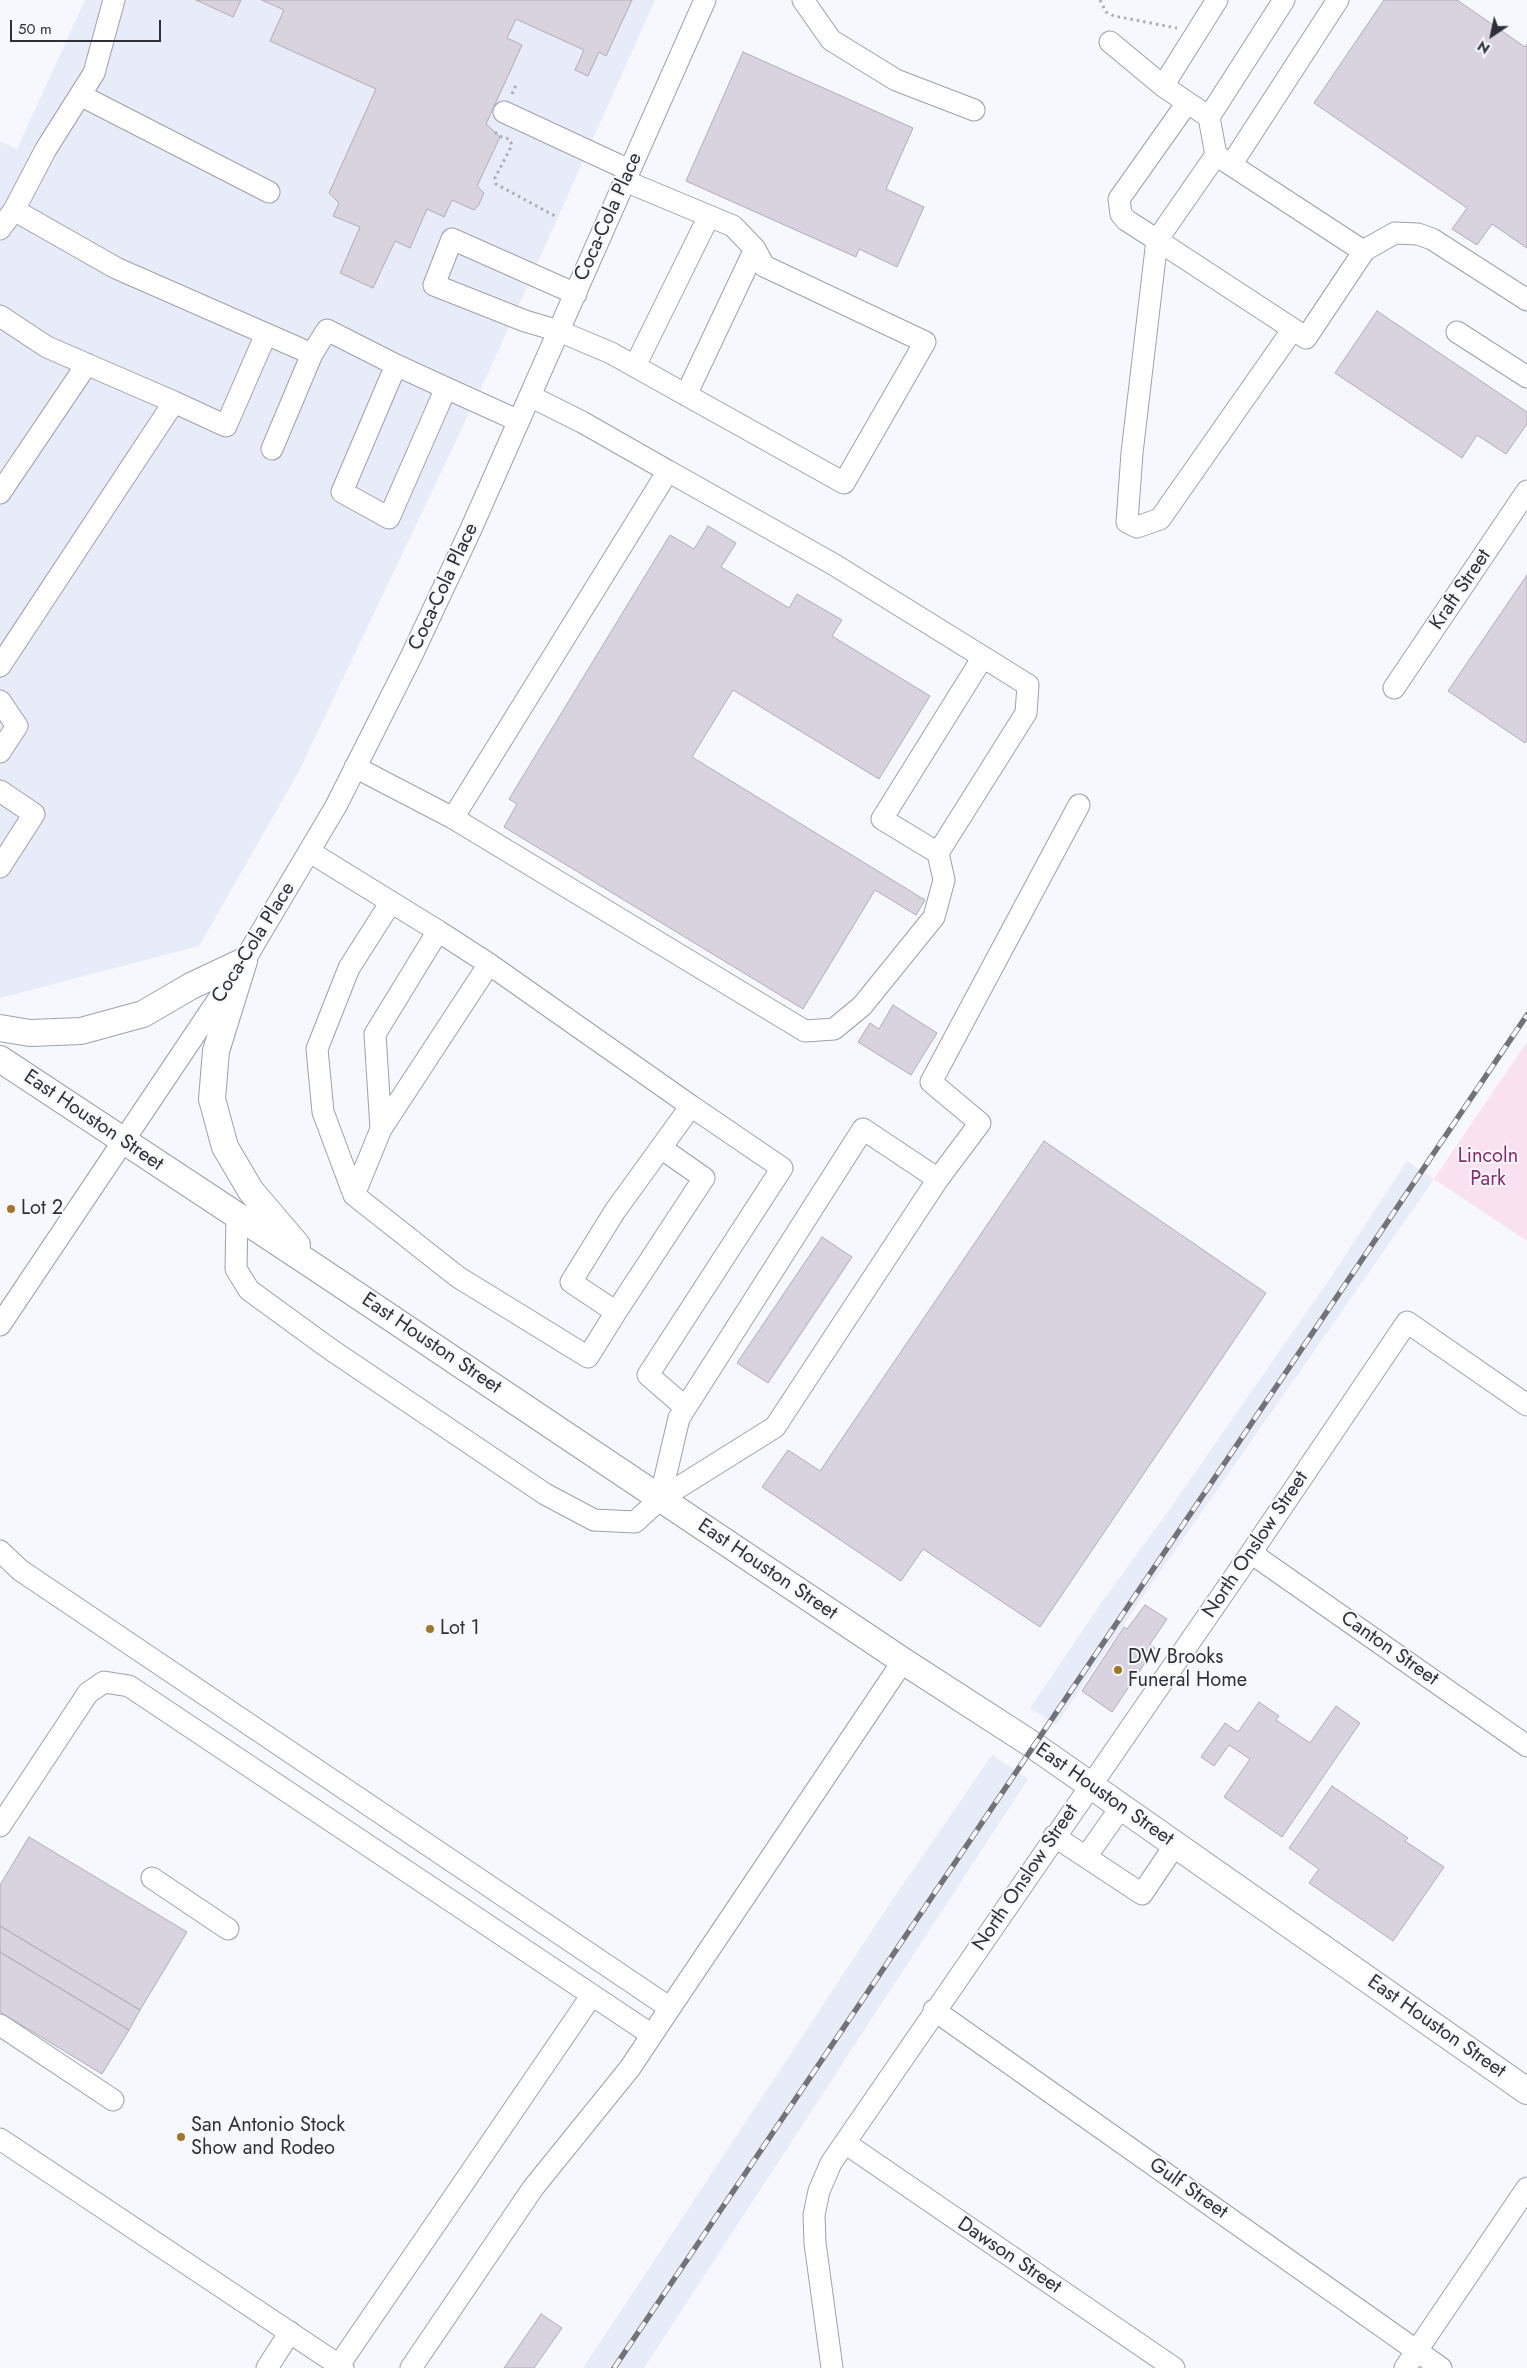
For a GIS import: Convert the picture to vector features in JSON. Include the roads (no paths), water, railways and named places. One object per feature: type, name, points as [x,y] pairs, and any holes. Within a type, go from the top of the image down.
[{"type":"main road","points":[[0,1028],[30,1033],[90,1029],[143,1014],[191,986],[244,961]]},
{"type":"main road","points":[[244,961],[216,1051],[212,1100],[225,1147],[251,1190],[315,1267]]},
{"type":"main road","name":"East Houston Street","points":[[0,1059],[315,1267],[903,1661],[1021,1737],[1527,2091]]},
{"type":"street","points":[[0,229],[14,210],[46,149],[94,73],[114,0]]},
{"type":"street","name":"Coca-Cola Place","points":[[0,1325],[244,961],[336,806],[419,640],[519,421],[704,0]]},
{"type":"street","points":[[803,0],[831,40],[896,80],[974,110]]},
{"type":"street","points":[[1162,86],[1217,0]]},
{"type":"street","points":[[1209,117],[1284,0]]},
{"type":"street","points":[[1293,329],[1160,519],[1137,527],[1127,522],[1132,453],[1157,240],[1224,160],[1338,0]]},
{"type":"street","points":[[1110,42],[1162,86],[1209,117],[1224,160],[1364,251]]},
{"type":"street","points":[[80,95],[269,192]]},
{"type":"street","points":[[1187,103],[1119,199],[1121,214],[1126,220],[1306,338],[1364,251],[1395,233],[1418,234],[1432,239],[1527,300]]},
{"type":"street","points":[[504,112],[627,176],[709,216],[734,226],[754,249],[764,266],[925,342],[844,483],[612,353],[559,331],[525,321],[434,285],[452,240],[576,294]]},
{"type":"street","points":[[14,210],[116,268],[312,354]]},
{"type":"street","points":[[635,366],[709,216]]},
{"type":"street","points":[[686,395],[754,249]]},
{"type":"street","points":[[0,316],[47,346],[226,426],[266,334]]},
{"type":"street","points":[[272,449],[312,354],[327,330],[396,365],[519,421]]},
{"type":"street","points":[[1457,332],[1527,377]]},
{"type":"street","points":[[0,493],[87,364]]},
{"type":"street","points":[[396,365],[342,492],[389,518],[446,388]]},
{"type":"street","points":[[355,768],[453,818],[804,1031],[834,1029],[862,1006],[934,917],[944,880],[938,853],[1026,713],[1028,685],[833,564],[582,422],[530,396]]},
{"type":"street","points":[[0,666],[174,402]]},
{"type":"street","points":[[453,818],[668,471]]},
{"type":"street","name":"Kraft Street","points":[[1394,688],[1527,491]]},
{"type":"street","points":[[938,853],[882,819],[983,657]]},
{"type":"street","points":[[0,701],[17,726],[0,752]]},
{"type":"street","points":[[0,867],[34,814],[1,793]]},
{"type":"street","points":[[238,1216],[236,1269],[249,1290],[330,1349],[545,1494],[594,1520],[635,1522],[660,1499],[775,1427],[938,1179],[980,1123],[930,1082],[1079,805]]},
{"type":"street","points":[[310,852],[438,930],[489,964],[782,1168],[648,1375],[685,1407]]},
{"type":"street","points":[[391,902],[349,968],[317,1049],[324,1112],[354,1195],[458,1277],[588,1357],[704,1178],[661,1148]]},
{"type":"street","points":[[380,1129],[375,1034],[438,930]]},
{"type":"street","points":[[354,1195],[380,1129],[489,964]]},
{"type":"street","points":[[616,1312],[572,1282],[615,1211],[692,1106]]},
{"type":"street","points":[[660,1499],[678,1418],[863,1129],[938,1179]]},
{"type":"street","name":"North Onslow Street","points":[[832,2368],[815,2243],[814,2215],[819,2191],[831,2163],[934,2010],[1251,1552],[1406,1322],[1527,1405]]},
{"type":"street","points":[[0,1551],[20,1570],[670,2008]]},
{"type":"street","name":"Canton Street","points":[[1251,1552],[1527,1746]]},
{"type":"street","points":[[411,2368],[533,2188],[630,2068],[903,1661]]},
{"type":"street","points":[[0,1826],[88,1693],[104,1682],[129,1686],[652,2035]]},
{"type":"street","points":[[1086,1857],[1121,1807]]},
{"type":"street","points":[[1054,1836],[1142,1894],[1175,1845]]},
{"type":"street","points":[[450,1899],[467,1872]]},
{"type":"street","points":[[152,1878],[228,1929]]},
{"type":"street","points":[[0,2139],[341,2366],[592,1995]]},
{"type":"street","name":"Gulf Street","points":[[934,2010],[1441,2368]]},
{"type":"street","points":[[0,2025],[113,2100]]},
{"type":"street","name":"Dawson Street","points":[[845,2143],[1174,2368]]},
{"type":"street","points":[[1405,2368],[1527,2188]]},
{"type":"street","points":[[267,2368],[290,2332]]},
{"type":"railway","points":[[614,2368],[1527,1015]]},
{"type":"place","name":"Lot 2","points":[[11,1209]]},
{"type":"place","name":"Lot 1","points":[[430,1629]]},
{"type":"place","name":"DW Brooks Funeral Home","points":[[1118,1670]]},
{"type":"place","name":"San Antonio Stock Show and Rodeo","points":[[181,2137]]},
{"type":"park label","name":"Lincoln Park","points":[[1488,1168]]}]
